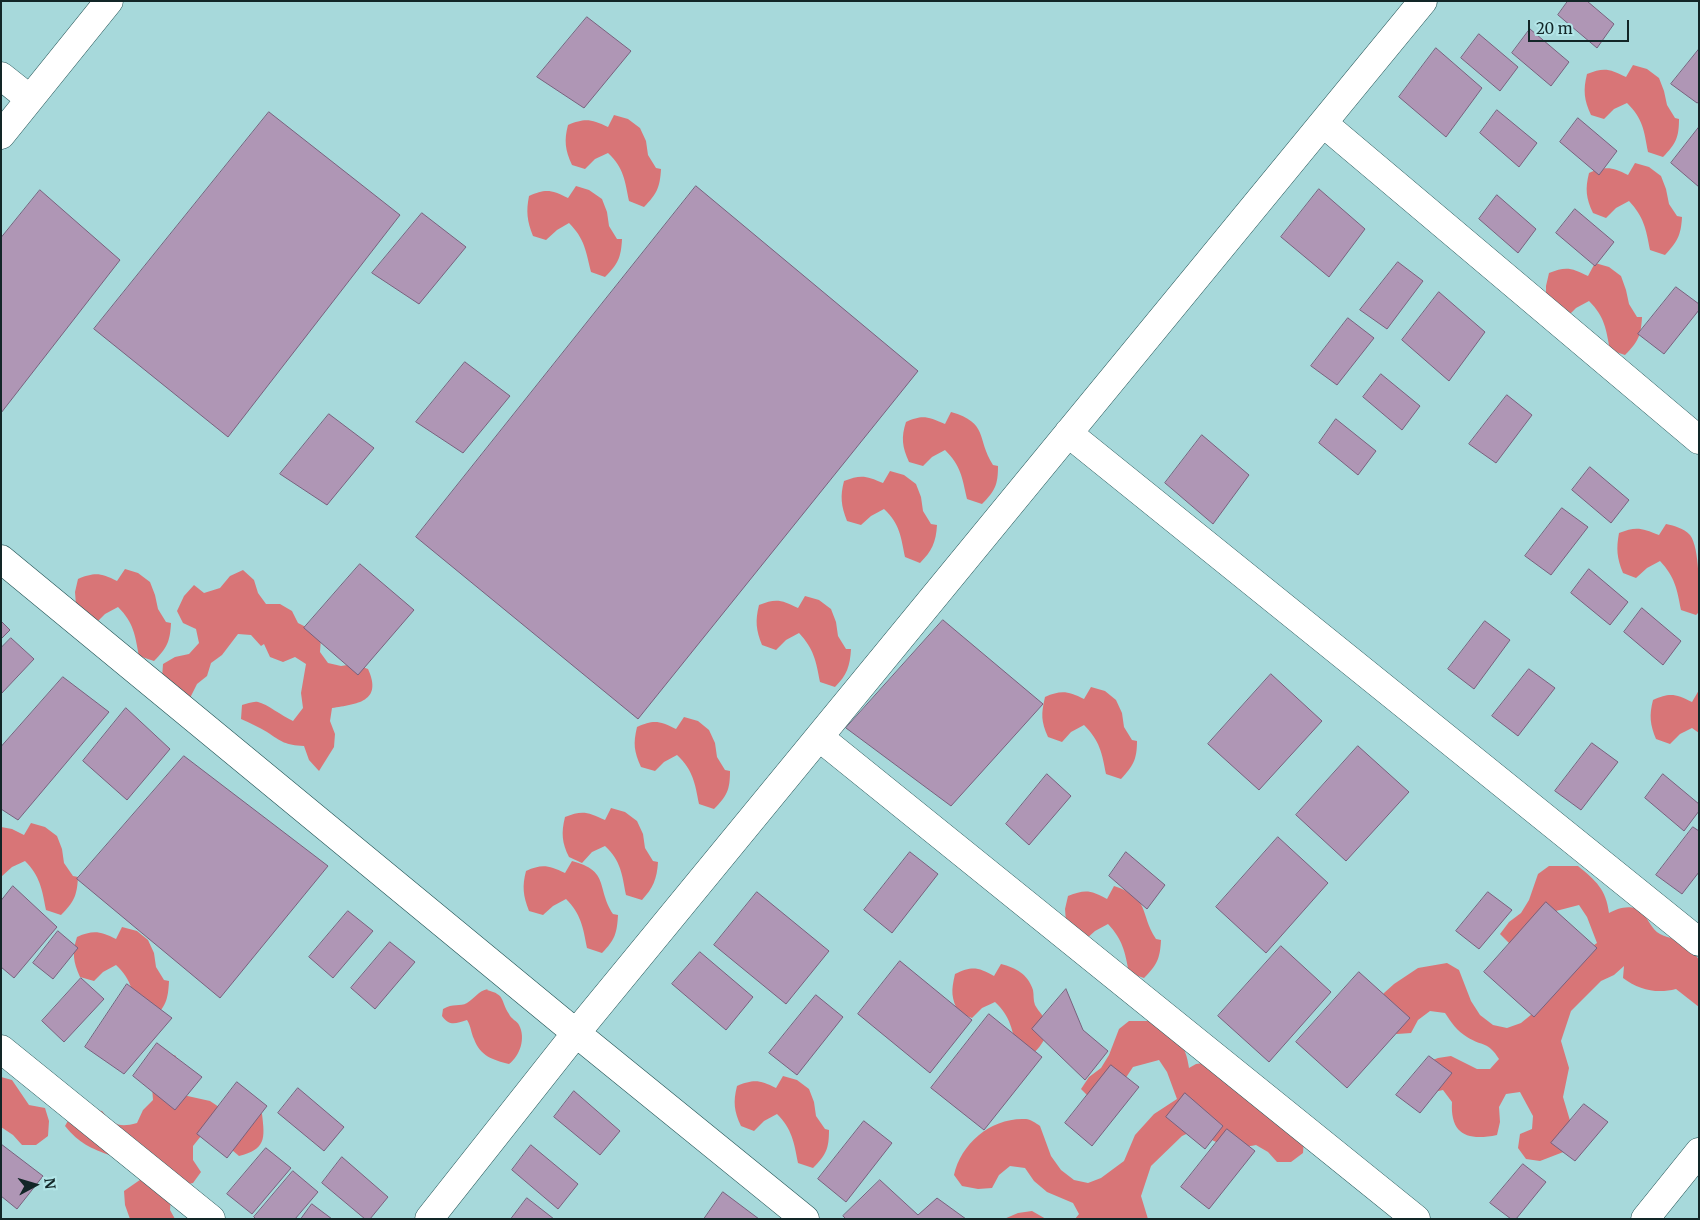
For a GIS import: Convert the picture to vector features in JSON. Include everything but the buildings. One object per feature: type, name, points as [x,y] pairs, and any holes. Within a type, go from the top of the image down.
[{"type":"street","points":[[1,135],[109,1]]},
{"type":"street","points":[[429,1219],[576,1033],[1423,1]]},
{"type":"street","points":[[1,76],[30,100]]},
{"type":"street","points":[[1323,123],[1699,440]]},
{"type":"street","points":[[1068,433],[1699,942]]},
{"type":"street","points":[[1,559],[576,1033],[805,1219]]},
{"type":"street","points":[[819,737],[1416,1219]]},
{"type":"street","points":[[1,1049],[211,1219]]},
{"type":"street","points":[[1645,1219],[1699,1152]]},
{"type":"shaded area","points":[[1633,65],[1647,69],[1659,78],[1667,105],[1675,118],[1679,119],[1676,140],[1663,157],[1648,152],[1642,125],[1627,103],[1614,109],[1604,119],[1591,115],[1587,105],[1585,85],[1587,74],[1598,70],[1607,70],[1626,77]]},
{"type":"shaded area","points":[[614,115],[628,119],[640,128],[646,141],[648,155],[656,168],[661,169],[657,190],[644,207],[629,201],[621,170],[608,153],[595,159],[585,169],[572,165],[568,155],[566,135],[568,125],[588,120],[608,127]]},
{"type":"shaded area","points":[[1635,163],[1649,167],[1661,176],[1669,204],[1677,216],[1682,217],[1678,238],[1665,255],[1650,250],[1644,224],[1638,212],[1629,201],[1616,208],[1606,218],[1593,213],[1589,203],[1587,184],[1589,173],[1609,168],[1628,175]]},
{"type":"shaded area","points":[[576,186],[589,190],[602,199],[607,212],[609,226],[617,239],[622,239],[618,260],[605,277],[591,272],[582,240],[569,223],[557,230],[546,240],[533,236],[531,231],[528,221],[529,196],[549,191],[568,198]]},
{"type":"shaded area","points":[[1595,263],[1609,267],[1621,276],[1629,304],[1637,317],[1642,317],[1638,338],[1625,355],[1610,350],[1602,318],[1589,301],[1576,308],[1566,318],[1546,299],[1549,273],[1560,269],[1569,269],[1588,276]]},
{"type":"shaded area","points":[[951,412],[963,416],[977,426],[993,465],[998,466],[995,487],[982,504],[967,499],[958,467],[945,450],[932,457],[923,466],[909,462],[905,452],[903,432],[906,422],[926,417],[945,424]]},
{"type":"shaded area","points":[[890,471],[904,475],[916,484],[921,497],[923,511],[931,524],[937,525],[933,546],[920,563],[905,557],[897,526],[884,509],[871,516],[861,525],[847,521],[845,516],[842,506],[844,481],[855,477],[864,477],[883,483]]},
{"type":"shaded area","points":[[1666,524],[1685,531],[1690,535],[1696,550],[1699,612],[1696,615],[1681,610],[1675,584],[1669,572],[1660,561],[1647,568],[1636,578],[1623,573],[1621,568],[1618,558],[1619,533],[1630,529],[1639,529],[1659,535]]},
{"type":"shaded area","points":[[125,569],[138,573],[150,582],[158,609],[166,622],[171,623],[167,644],[154,661],[139,656],[131,624],[118,607],[105,614],[95,624],[76,605],[75,592],[78,579],[98,574],[117,581]]},
{"type":"shaded area","points":[[243,570],[254,580],[258,593],[266,604],[280,604],[292,611],[298,623],[310,629],[321,638],[320,652],[328,663],[341,666],[354,664],[368,669],[372,680],[370,695],[358,703],[332,708],[330,721],[335,734],[334,747],[319,771],[309,760],[304,746],[284,742],[241,719],[242,705],[256,702],[266,705],[293,721],[303,708],[301,693],[306,664],[295,657],[283,662],[270,657],[264,644],[261,646],[251,635],[238,634],[222,655],[211,663],[207,676],[197,684],[191,696],[192,709],[162,678],[163,664],[175,657],[189,654],[199,643],[196,629],[183,623],[177,611],[184,596],[194,585],[204,593],[220,588],[230,576]]},
{"type":"shaded area","points":[[805,596],[819,600],[831,609],[836,622],[838,636],[846,649],[851,649],[847,670],[835,687],[820,682],[814,656],[808,644],[799,633],[786,640],[776,650],[762,645],[760,640],[757,630],[759,605],[770,601],[779,601],[798,608]]},
{"type":"shaded area","points":[[1091,687],[1105,691],[1116,700],[1122,713],[1124,727],[1132,740],[1137,741],[1134,762],[1121,779],[1106,774],[1100,748],[1094,736],[1084,725],[1071,732],[1062,742],[1048,737],[1044,726],[1042,713],[1045,697],[1064,692],[1084,699]]},
{"type":"shaded area","points":[[1699,690],[1699,733],[1692,728],[1680,734],[1670,744],[1656,739],[1651,720],[1653,700],[1673,695],[1692,702]]},
{"type":"shaded area","points":[[684,717],[698,721],[709,730],[715,743],[717,757],[725,770],[730,771],[727,792],[714,809],[699,804],[692,777],[687,766],[677,755],[664,762],[655,771],[641,767],[637,756],[635,738],[637,727],[657,722],[676,729]]},
{"type":"shaded area","points":[[611,808],[625,812],[637,821],[643,834],[645,848],[653,861],[658,862],[654,883],[642,900],[626,895],[618,863],[605,846],[592,852],[582,863],[569,857],[565,847],[563,828],[565,817],[576,813],[585,813],[605,820]]},
{"type":"shaded area","points":[[31,823],[45,827],[57,836],[62,849],[64,863],[73,876],[78,877],[74,898],[61,915],[46,910],[40,883],[25,861],[12,867],[1,877],[1,827],[12,829],[24,835]]},
{"type":"shaded area","points":[[572,861],[584,865],[597,875],[613,914],[618,915],[614,936],[602,953],[587,948],[581,921],[566,899],[553,906],[543,915],[529,911],[527,906],[524,896],[526,871],[545,866],[565,873]]},
{"type":"shaded area","points":[[1549,866],[1578,866],[1590,876],[1603,892],[1609,913],[1621,908],[1634,908],[1644,915],[1660,934],[1687,942],[1699,960],[1699,1007],[1676,989],[1648,990],[1629,982],[1623,978],[1624,966],[1614,975],[1601,981],[1571,1011],[1561,1041],[1569,1068],[1563,1097],[1571,1124],[1566,1151],[1540,1161],[1526,1159],[1518,1148],[1520,1134],[1532,1129],[1533,1116],[1520,1092],[1506,1094],[1499,1107],[1500,1122],[1497,1135],[1487,1137],[1469,1136],[1463,1133],[1454,1122],[1452,1102],[1443,1090],[1429,1093],[1425,1063],[1451,1056],[1477,1069],[1490,1069],[1499,1059],[1492,1049],[1463,1035],[1445,1013],[1430,1011],[1418,1020],[1411,1033],[1397,1034],[1381,1031],[1377,1006],[1384,993],[1418,968],[1447,963],[1459,970],[1471,1001],[1480,1015],[1493,1025],[1507,1028],[1521,1023],[1543,1005],[1574,959],[1597,943],[1587,917],[1579,905],[1552,912],[1510,944],[1500,934],[1509,922],[1521,913],[1529,900],[1538,874]]},
{"type":"shaded area","points":[[1114,886],[1126,891],[1139,901],[1156,939],[1161,940],[1157,961],[1144,978],[1129,973],[1123,947],[1117,935],[1108,924],[1095,931],[1085,940],[1066,922],[1065,909],[1068,896],[1079,892],[1088,892],[1107,899]]},
{"type":"shaded area","points":[[122,927],[137,931],[148,940],[154,953],[156,967],[164,980],[169,981],[166,1002],[153,1019],[138,1014],[129,982],[116,965],[103,972],[94,981],[80,977],[76,967],[74,947],[77,937],[96,932],[116,939]]},
{"type":"shaded area","points":[[1001,964],[1025,976],[1031,984],[1035,1005],[1045,1021],[1046,1032],[1043,1042],[1031,1056],[1017,1050],[1008,1019],[995,1002],[982,1008],[972,1018],[959,1013],[954,1003],[952,990],[955,974],[975,969],[994,976]]},
{"type":"shaded area","points":[[488,989],[500,996],[510,1016],[521,1030],[522,1041],[519,1052],[509,1064],[492,1059],[480,1050],[467,1020],[451,1023],[442,1016],[443,1009],[467,1003],[479,993]]},
{"type":"shaded area","points":[[1129,1021],[1159,1021],[1183,1047],[1189,1068],[1196,1064],[1210,1062],[1304,1139],[1303,1153],[1291,1162],[1277,1162],[1268,1152],[1256,1145],[1241,1147],[1226,1145],[1216,1142],[1195,1130],[1182,1136],[1151,1166],[1141,1196],[1148,1219],[1075,1219],[1079,1214],[1073,1203],[1047,1192],[1034,1181],[1025,1168],[1010,1166],[999,1175],[992,1188],[978,1189],[962,1186],[954,1175],[963,1152],[980,1134],[990,1127],[1001,1122],[1013,1120],[1028,1119],[1040,1126],[1051,1156],[1061,1170],[1074,1180],[1088,1183],[1101,1178],[1124,1161],[1135,1135],[1154,1114],[1177,1099],[1167,1072],[1159,1060],[1133,1067],[1117,1091],[1091,1099],[1081,1089],[1089,1077],[1101,1068],[1109,1055],[1119,1029]]},
{"type":"shaded area","points":[[163,1051],[176,1056],[177,1071],[183,1095],[210,1101],[222,1109],[250,1106],[262,1114],[262,1142],[254,1150],[239,1156],[217,1137],[201,1136],[193,1146],[193,1160],[201,1172],[193,1183],[180,1186],[171,1197],[170,1210],[175,1219],[130,1219],[125,1205],[124,1191],[147,1175],[121,1160],[86,1145],[65,1126],[73,1112],[88,1109],[102,1111],[117,1124],[137,1123],[143,1110],[153,1100],[152,1086]]},
{"type":"shaded area","points":[[783,1076],[797,1080],[809,1089],[814,1102],[816,1116],[825,1129],[829,1130],[826,1151],[813,1168],[798,1163],[792,1136],[777,1114],[764,1121],[754,1131],[741,1126],[737,1116],[735,1097],[737,1086],[757,1081],[776,1088]]},
{"type":"shaded area","points":[[1,1077],[12,1080],[29,1105],[45,1108],[49,1121],[48,1136],[36,1145],[22,1145],[13,1135],[1,1127]]},
{"type":"shaded area","points":[[1032,1211],[1046,1219],[1004,1219],[1018,1213]]}]
